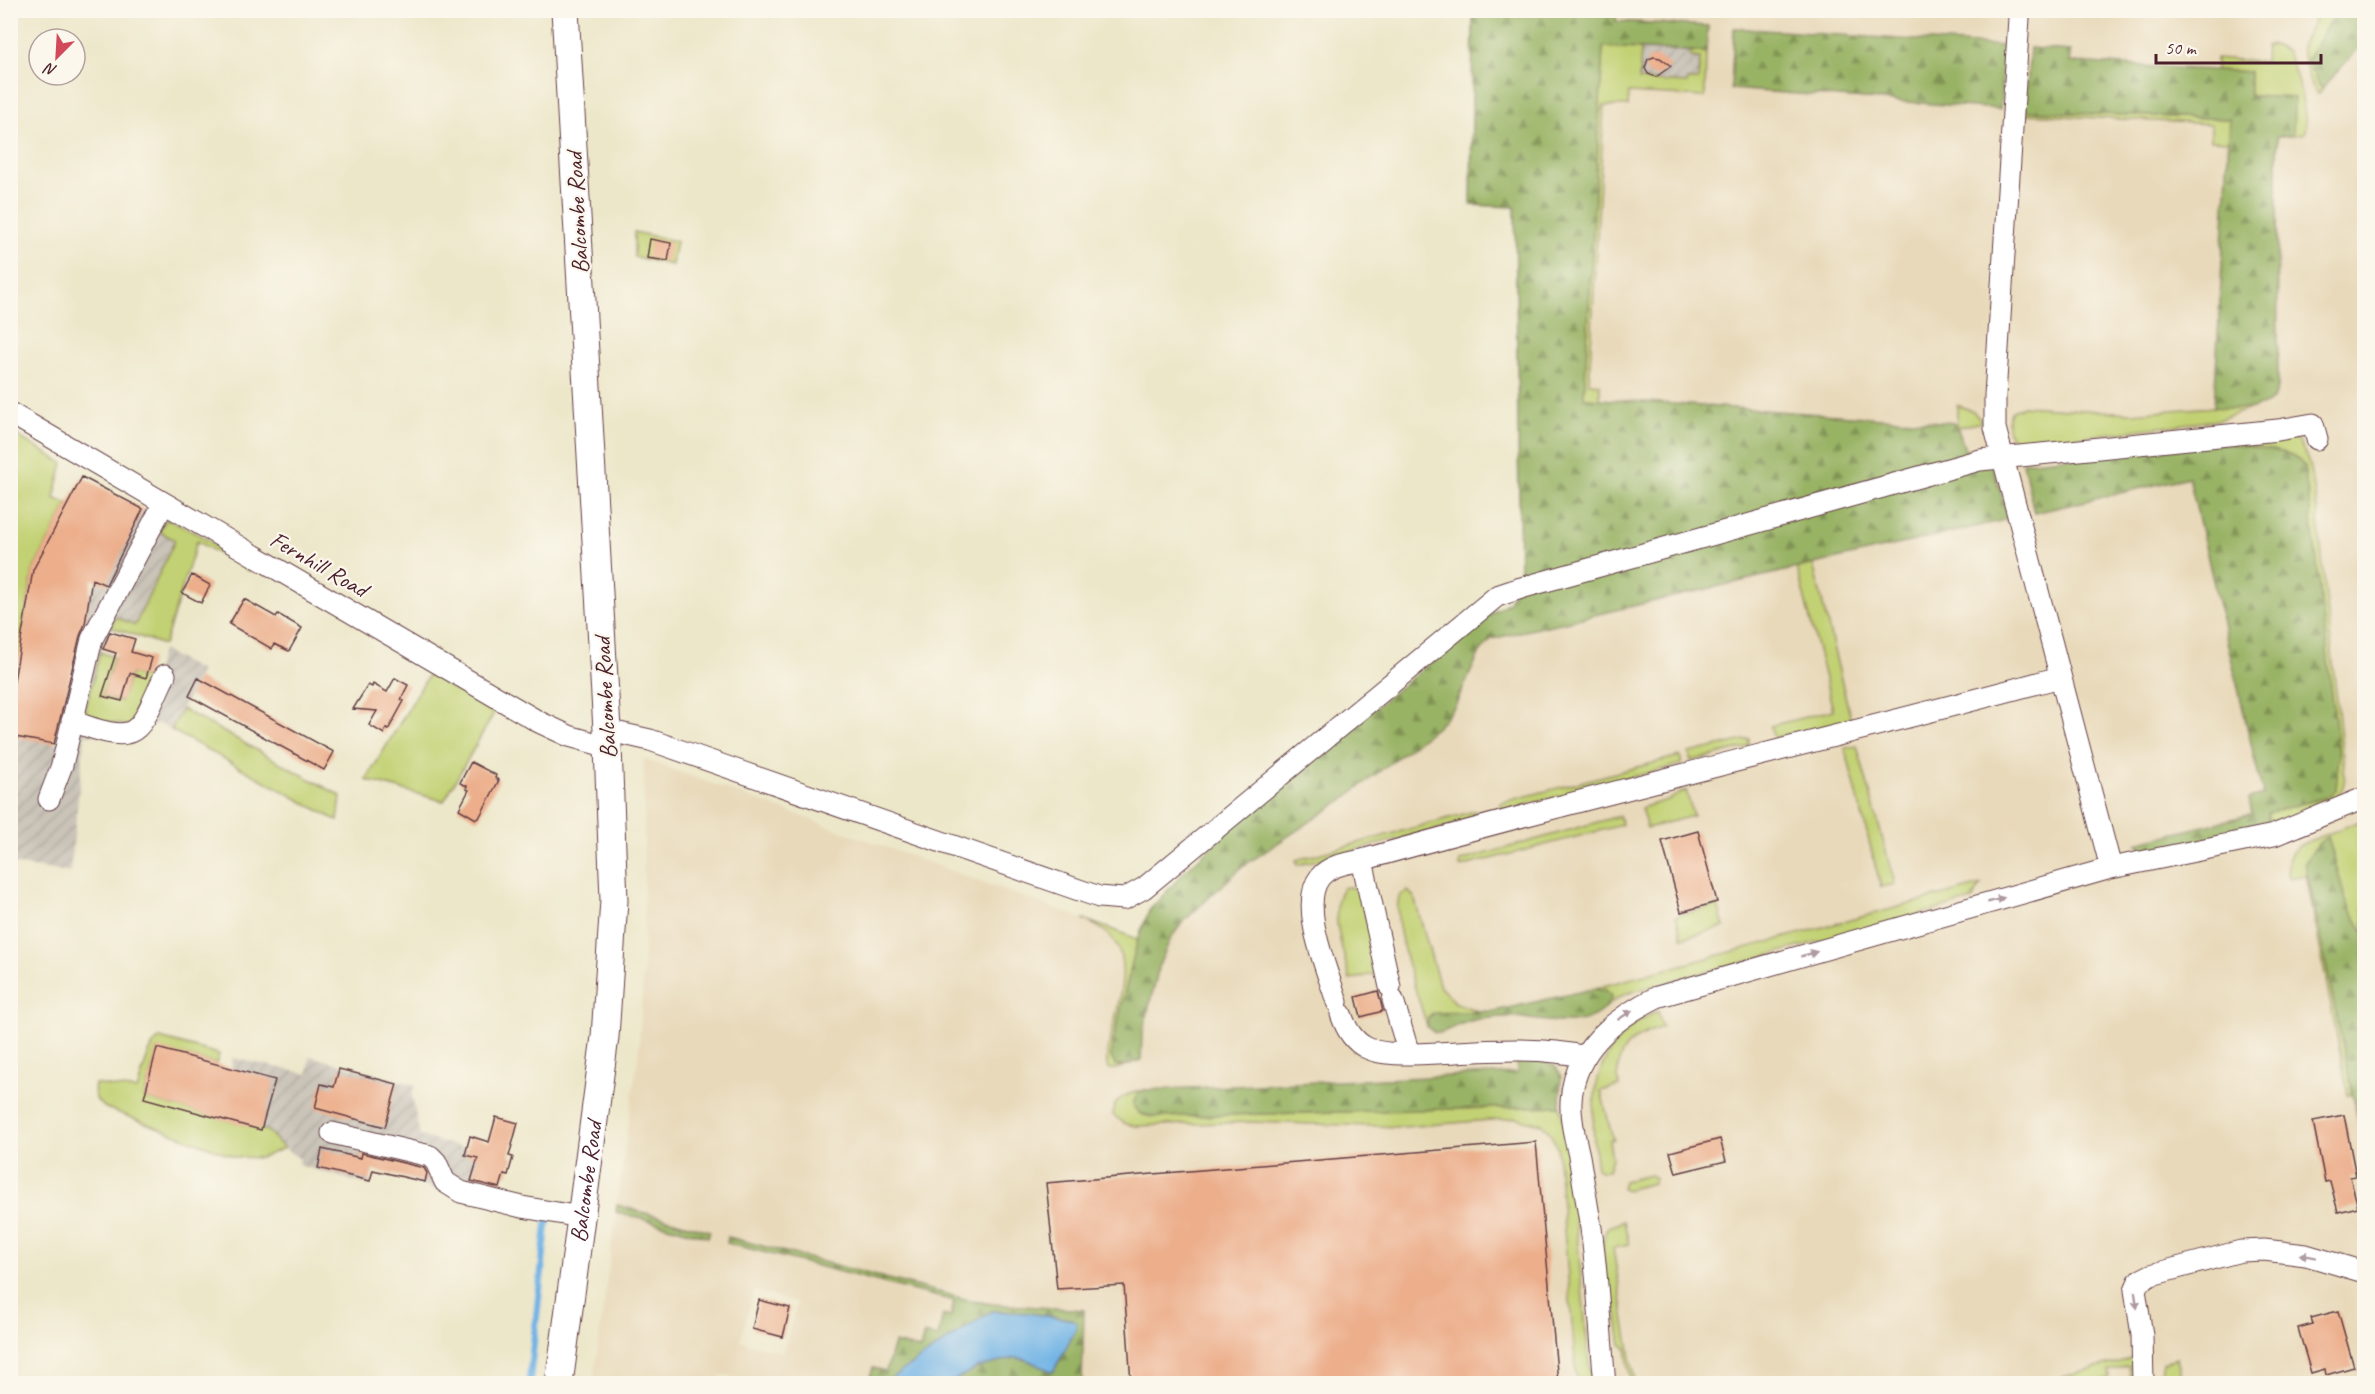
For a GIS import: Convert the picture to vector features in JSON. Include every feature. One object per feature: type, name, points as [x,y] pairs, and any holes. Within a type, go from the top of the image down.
[{"type":"main road","name":"Balcombe Road","points":[[559,1383],[605,1037],[614,900],[607,738],[565,10]]},
{"type":"street","points":[[2019,18],[1995,396],[1995,428],[2111,868]]},
{"type":"street","name":"Fernhill Road","points":[[10,413],[539,722],[569,736],[650,740],[1100,897],[1124,899],[1144,888],[1497,596],[1980,460],[2278,430],[2313,424],[2317,439]]},
{"type":"street","points":[[49,799],[62,765],[92,639],[164,503]]},
{"type":"street","points":[[72,722],[105,733],[128,734],[141,723],[165,675]]},
{"type":"street","points":[[1585,1057],[1560,1051],[1537,1050],[1408,1054],[1376,1051],[1359,1045],[1348,1034],[1314,925],[1312,900],[1317,882],[1326,872],[1340,865],[2060,677]]},
{"type":"street","points":[[1605,1383],[1591,1230],[1573,1126],[1571,1101],[1573,1088],[1585,1057],[1599,1038],[1617,1020],[1657,997],[2111,868],[2274,835],[2364,798]]},
{"type":"street","points":[[1362,860],[1408,1054]]},
{"type":"street","points":[[332,1133],[430,1156],[436,1161],[445,1182],[461,1192],[529,1209],[581,1216]]},
{"type":"street","points":[[2143,1383],[2142,1335],[2134,1290],[2143,1278],[2219,1256],[2252,1250],[2314,1256],[2364,1272]]},
{"type":"shaded area","points":[[1605,11],[2319,11],[2302,42],[2301,49],[2311,84],[2318,94],[2364,42],[2364,933],[2305,863],[2364,1149],[2364,1383],[870,1383],[992,1304],[729,1238],[727,1243],[955,1301],[951,1317],[943,1315],[938,1337],[920,1349],[886,1371],[873,1368],[868,1383],[741,1383],[729,1375],[723,1375],[710,1383],[593,1384],[616,1212],[708,1237],[710,1231],[617,1205],[639,1048],[644,957],[644,759],[1138,939],[1111,1057],[1141,1060],[1142,1034],[1160,963],[1171,938],[1182,923],[1243,866],[1340,802],[1438,726],[1455,706],[1479,654],[1491,639],[2008,519],[1987,448],[1965,450],[1956,423],[1584,398]],"holes":[[[1735,28],[2004,46],[1732,89]],[[2030,48],[2070,51],[2070,62],[2250,72],[2277,135],[2278,387],[2214,406],[2230,119]],[[2023,462],[2305,472],[2331,796],[2267,813],[2189,477],[2034,513]],[[1592,989],[1595,1015],[1582,1020],[1560,1022],[1509,1017],[1473,1020],[1442,1032],[1436,1033],[1430,1030],[1435,1013],[1495,1011]],[[1537,1073],[1540,1106],[1153,1117],[1145,1090]],[[754,1291],[797,1303],[783,1353],[740,1341]]]},
{"type":"shaded area","points":[[1641,49],[1690,52],[1690,57],[1700,58],[1698,81],[1688,83],[1639,80]]},
{"type":"shaded area","points":[[143,509],[163,521],[175,540],[135,625],[116,617],[100,652],[85,711],[93,719],[134,717],[146,678],[153,680],[162,650],[201,671],[171,730],[158,723],[136,736],[85,735],[70,872],[11,864],[11,736],[58,744],[68,686],[74,686],[89,596],[97,581],[106,585]]},
{"type":"shaded area","points":[[310,1056],[415,1085],[412,1097],[420,1136],[467,1149],[466,1155],[478,1158],[470,1187],[440,1191],[407,1178],[373,1170],[369,1185],[299,1165],[300,1159],[284,1148],[268,1131],[261,1130],[274,1080],[231,1068],[233,1058],[308,1074]]},
{"type":"green space","points":[[2337,10],[2364,11],[2364,42],[2322,89],[2307,59]]},
{"type":"green space","points":[[1473,11],[1617,11],[1616,21],[1708,26],[1706,52],[1603,47],[1584,398],[1956,423],[1965,450],[1987,448],[2009,519],[1491,639],[1479,654],[1455,706],[1438,726],[1340,802],[1243,866],[1182,923],[1171,938],[1160,963],[1142,1034],[1141,1060],[1126,1065],[1115,1065],[1111,1057],[1114,1037],[1138,939],[1149,911],[1184,872],[1256,804],[1493,612],[1509,602],[1520,578],[1515,207],[1471,205]]},
{"type":"green space","points":[[2319,11],[2337,11],[2307,59],[2316,80],[2323,89],[2318,94],[2309,80],[2301,46]]},
{"type":"green space","points":[[1734,28],[2004,46],[2000,109],[1731,89]]},
{"type":"green space","points":[[2274,45],[2287,52],[2294,69],[2304,106],[2306,127],[2304,134],[2293,135],[2294,98],[2250,96],[2250,72],[2216,70],[2216,58],[2265,62],[2266,46]]},
{"type":"green space","points":[[1603,47],[1641,49],[1639,80],[1687,83],[1688,80],[1698,80],[1700,58],[1690,57],[1690,52],[1706,52],[1705,97],[1629,93],[1628,106],[1604,106],[1589,383],[1600,384],[1600,399],[1584,398]]},
{"type":"green space","points":[[2030,48],[2070,51],[2070,62],[2250,72],[2250,96],[2294,98],[2293,135],[2277,136],[2278,387],[2275,396],[2269,402],[2261,406],[2242,409],[2214,407],[2230,119],[2025,111]]},
{"type":"green space","points":[[2025,111],[2230,119],[2230,141],[2211,140],[2211,124],[2025,114]]},
{"type":"green space","points":[[634,232],[676,241],[672,265],[634,257]]},
{"type":"green space","points":[[2268,402],[2218,420],[2022,444],[2013,439],[2008,430],[2008,420],[2012,411],[2023,406],[2131,413],[2214,407],[2237,409]]},
{"type":"green space","points":[[1957,405],[1973,411],[1982,422],[1957,427]]},
{"type":"green space","points":[[11,432],[63,463],[54,498],[68,504],[33,570],[11,704]]},
{"type":"green space","points":[[2295,437],[2307,459],[2316,501],[2345,777],[2341,791],[2334,800],[2307,813],[2270,825],[2267,813],[2331,796],[2339,756],[2305,472],[2304,467],[2283,452],[2211,443]]},
{"type":"green space","points":[[2211,443],[2276,451],[2298,460],[2304,467],[2339,756],[2336,790],[2331,796],[2267,813],[2270,825],[2148,852],[2136,843],[2252,814],[2249,799],[2263,795],[2189,477],[2034,513],[2023,462]]},
{"type":"green space","points":[[167,519],[202,536],[249,565],[249,571],[197,541],[164,645],[111,627],[116,617],[135,625],[175,540],[158,531]]},
{"type":"green space","points":[[1813,564],[1851,720],[1774,738],[1770,726],[1833,710],[1797,568]]},
{"type":"green space","points":[[100,652],[114,657],[102,696],[121,701],[131,673],[146,678],[129,726],[93,719],[85,711]]},
{"type":"green space","points":[[429,674],[494,713],[444,801],[366,780]]},
{"type":"green space","points":[[182,709],[341,796],[338,821],[171,730]]},
{"type":"green space","points":[[1749,739],[1749,745],[1745,748],[1691,761],[1689,753]]},
{"type":"green space","points":[[1857,746],[1895,884],[1881,887],[1845,748]]},
{"type":"green space","points":[[1680,756],[1682,764],[1502,811],[1500,803]]},
{"type":"green space","points":[[1686,790],[1693,816],[1647,828],[1641,808],[1670,799]]},
{"type":"green space","points":[[1475,811],[1477,819],[1297,865],[1296,860]]},
{"type":"green space","points":[[1619,816],[1622,825],[1460,867],[1460,861]]},
{"type":"green space","points":[[2364,819],[2364,933],[2346,901],[2328,837],[2318,844],[2305,863],[2353,1094],[2348,1095],[2306,875],[2289,878],[2288,867],[2292,852],[2303,843]]},
{"type":"green space","points":[[2328,837],[2346,901],[2364,933],[2364,1149],[2305,863],[2318,844]]},
{"type":"green space","points":[[1981,885],[1972,900],[1625,994],[1600,1012],[1612,996],[1599,989],[1592,989]]},
{"type":"green space","points":[[1343,888],[1359,890],[1381,972],[1350,980],[1337,920],[1339,897]]},
{"type":"green space","points":[[1408,891],[1414,897],[1440,987],[1456,1003],[1481,1012],[1432,1014],[1427,1026],[1406,959],[1398,922],[1400,895]]},
{"type":"green space","points":[[1718,905],[1724,927],[1682,938],[1676,916]]},
{"type":"green space","points":[[1083,919],[1138,939],[1114,1037],[1118,1066],[1141,1060],[1116,1069],[1107,1067],[1107,1055],[1121,991],[1121,959],[1116,945],[1107,933]]},
{"type":"green space","points":[[1592,989],[1606,990],[1612,997],[1594,1016],[1582,1020],[1556,1022],[1516,1017],[1479,1019],[1439,1033],[1433,1032],[1427,1026],[1428,1018],[1435,1013],[1495,1011]]},
{"type":"green space","points":[[1658,1011],[1662,1027],[1642,1035],[1627,1047],[1619,1063],[1619,1086],[1601,1091],[1613,1139],[1609,1140],[1612,1158],[1608,1171],[1601,1171],[1597,1169],[1593,1121],[1594,1099],[1606,1057],[1635,1023]]},
{"type":"green space","points":[[160,1038],[219,1054],[216,1064],[157,1049],[144,1098],[268,1131],[284,1148],[261,1158],[235,1157],[106,1108],[99,1103],[94,1092],[95,1084],[137,1090],[152,1047]]},
{"type":"green space","points":[[1517,1061],[1542,1061],[1556,1067],[1561,1077],[1560,1106],[1153,1117],[1139,1113],[1133,1104],[1137,1094],[1145,1090],[1517,1073]]},
{"type":"green space","points":[[1145,1090],[1140,1092],[1134,1108],[1143,1115],[1153,1117],[1560,1106],[1568,1139],[1591,1383],[1577,1383],[1557,1147],[1542,1124],[1516,1118],[1403,1127],[1252,1122],[1136,1126],[1126,1124],[1113,1115],[1115,1104],[1119,1100],[1128,1094]]},
{"type":"green space","points":[[1650,1175],[1655,1178],[1653,1183],[1626,1190],[1622,1188],[1624,1181]]},
{"type":"green space","points":[[617,1205],[710,1231],[708,1237],[616,1212]]},
{"type":"green space","points":[[1624,1221],[1629,1245],[1613,1248],[1635,1383],[1631,1383],[1626,1348],[1621,1344],[1616,1310],[1603,1257],[1604,1236],[1608,1227]]},
{"type":"green space","points":[[728,1237],[973,1301],[1084,1310],[1082,1383],[950,1383],[984,1364],[1003,1359],[1026,1360],[1053,1372],[1075,1331],[1070,1319],[999,1311],[987,1314],[884,1383],[868,1383],[873,1368],[886,1371],[894,1343],[920,1349],[924,1334],[938,1337],[943,1315],[951,1317],[954,1301],[727,1243]]},
{"type":"green space","points":[[2177,1358],[2182,1380],[2175,1383],[2159,1383],[2163,1362]]},
{"type":"green space","points":[[2135,1359],[2137,1383],[2131,1383],[2129,1366],[2109,1371],[2110,1378],[2089,1383],[2038,1384]]},
{"type":"water","points":[[992,1311],[1027,1313],[1074,1320],[1077,1324],[1075,1331],[1053,1372],[1025,1359],[1014,1358],[977,1368],[949,1383],[884,1383]]},
{"type":"building","points":[[1660,58],[1671,66],[1656,77],[1648,74],[1645,68],[1648,59]]},
{"type":"building","points":[[650,239],[671,243],[668,261],[647,258]]},
{"type":"building","points":[[82,477],[143,509],[106,585],[92,579],[85,624],[80,636],[54,744],[10,736],[10,704],[33,570]]},
{"type":"building","points":[[192,575],[210,585],[201,603],[182,593]]},
{"type":"building","points":[[244,599],[302,628],[289,651],[274,644],[272,649],[229,624]]},
{"type":"building","points":[[110,632],[135,639],[131,652],[152,658],[146,678],[130,673],[122,701],[102,696],[116,653],[103,649]]},
{"type":"building","points":[[198,678],[334,752],[324,770],[189,696]]},
{"type":"building","points":[[395,678],[408,685],[401,699],[404,701],[384,734],[369,725],[377,711],[353,709],[368,685],[372,687],[373,684],[387,692]]},
{"type":"building","points":[[471,762],[496,775],[495,778],[499,780],[479,818],[476,819],[459,809],[469,790],[466,789],[467,786],[460,783]]},
{"type":"building","points":[[1698,831],[1717,902],[1681,912],[1662,841]]},
{"type":"building","points":[[1378,991],[1383,1011],[1361,1017],[1356,997]]},
{"type":"building","points":[[157,1048],[275,1080],[261,1130],[144,1098]]},
{"type":"building","points":[[339,1069],[397,1084],[385,1127],[315,1108],[321,1084],[334,1087]]},
{"type":"building","points":[[2344,1115],[2356,1176],[2350,1177],[2358,1207],[2338,1212],[2330,1181],[2325,1182],[2313,1121]]},
{"type":"building","points":[[496,1117],[518,1123],[509,1156],[513,1157],[508,1175],[504,1174],[500,1188],[471,1181],[478,1158],[465,1155],[470,1136],[489,1142]]},
{"type":"building","points":[[1720,1139],[1726,1161],[1676,1173],[1670,1152]]},
{"type":"building","points":[[1536,1142],[1558,1383],[1131,1383],[1124,1285],[1057,1289],[1046,1183]]},
{"type":"building","points":[[322,1149],[361,1158],[362,1153],[424,1168],[427,1173],[425,1182],[373,1170],[370,1181],[318,1168]]},
{"type":"building","points":[[759,1300],[790,1308],[783,1337],[752,1329]]},
{"type":"building","points":[[2338,1311],[2354,1367],[2326,1375],[2325,1369],[2311,1373],[2298,1328],[2313,1324],[2311,1318]]},
{"type":"waterway","points":[[529,1384],[547,1222]]}]
